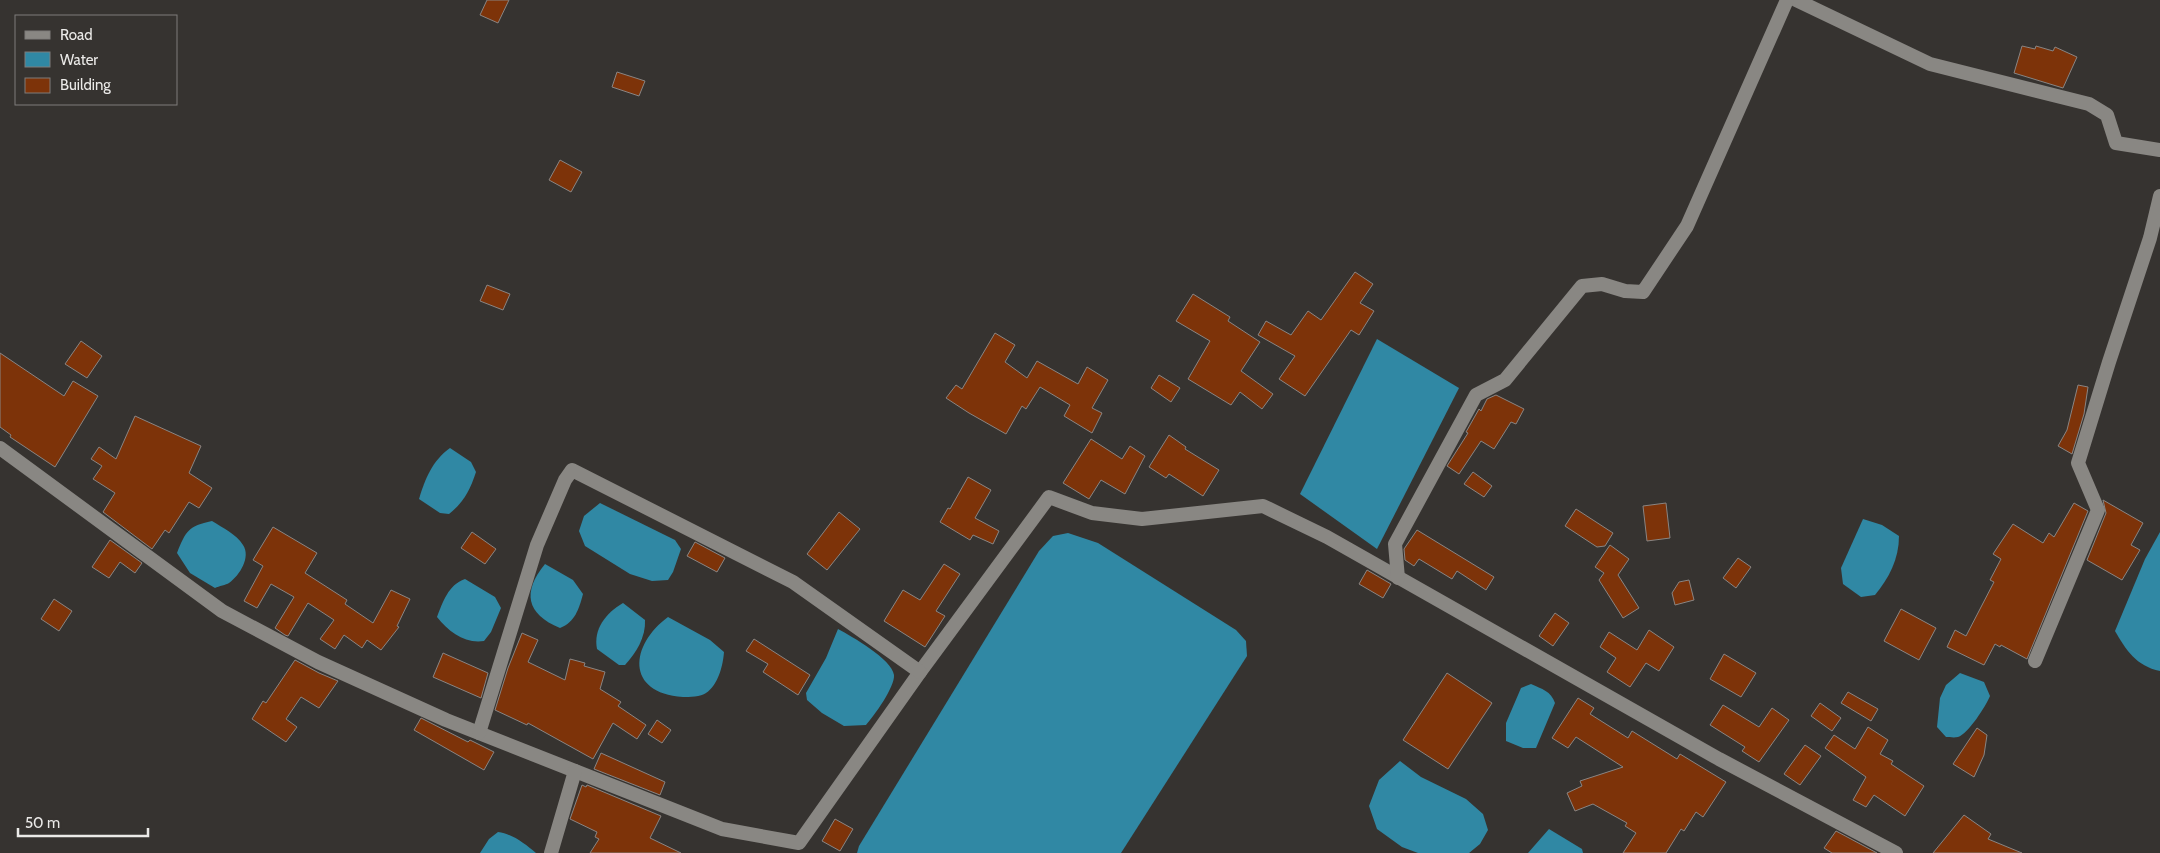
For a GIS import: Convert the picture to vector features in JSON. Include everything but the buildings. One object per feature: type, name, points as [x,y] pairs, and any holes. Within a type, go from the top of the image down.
[{"type":"street","points":[[1398,578],[1395,544],[1476,395],[1505,380],[1582,286],[1602,284],[1625,291],[1643,292],[1688,226],[1788,0]]},
{"type":"street","points":[[1796,0],[1930,64],[2089,104],[2107,115],[2116,143],[2160,150]]},
{"type":"street","points":[[2035,661],[2098,510],[2078,463],[2150,238],[2160,196]]},
{"type":"street","points":[[0,448],[222,611],[318,662],[446,720],[722,829],[799,843],[920,672],[1049,497],[1092,513],[1142,519],[1263,506],[1327,537],[1719,759],[1896,853]]},
{"type":"street","points":[[479,733],[537,544],[565,480],[572,470],[793,582],[920,672]]},
{"type":"street","points":[[551,853],[575,771]]},
{"type":"water","points":[[1377,339],[1459,388],[1377,549],[1300,494]]},
{"type":"water","points":[[450,448],[471,462],[476,472],[466,495],[449,514],[440,513],[419,499],[430,471],[438,459]]},
{"type":"water","points":[[600,503],[675,540],[681,549],[673,572],[668,580],[652,581],[630,574],[585,546],[579,531],[584,516]]},
{"type":"water","points":[[1863,519],[1882,525],[1899,536],[1899,544],[1895,560],[1885,582],[1875,595],[1861,597],[1843,584],[1841,568]]},
{"type":"water","points":[[212,521],[237,538],[243,545],[246,555],[243,566],[233,580],[228,584],[215,588],[190,573],[177,553],[189,531],[198,525]]},
{"type":"water","points":[[2160,532],[2160,671],[2138,661],[2123,645],[2115,631],[2145,559]]},
{"type":"water","points":[[1068,533],[1098,543],[1236,630],[1246,641],[1247,656],[1121,853],[857,853],[859,846],[1039,551],[1053,536]]},
{"type":"water","points":[[545,564],[573,580],[583,594],[573,619],[560,628],[540,616],[534,609],[531,601],[533,584]]},
{"type":"water","points":[[465,579],[495,597],[501,608],[491,632],[484,641],[470,641],[458,636],[437,617],[450,590],[454,585]]},
{"type":"water","points":[[623,603],[645,620],[645,626],[640,644],[633,655],[625,665],[619,665],[597,649],[596,642],[602,622]]},
{"type":"water","points":[[668,617],[710,640],[724,652],[717,680],[710,690],[704,694],[683,697],[664,694],[651,687],[643,677],[640,666],[641,654],[646,641],[655,628]]},
{"type":"water","points":[[838,629],[879,655],[892,669],[894,675],[888,694],[866,725],[844,726],[822,713],[807,700],[806,693],[826,658]]},
{"type":"water","points":[[1960,673],[1984,682],[1990,696],[1981,713],[1967,731],[1958,737],[1946,737],[1937,727],[1940,698],[1946,685]]},
{"type":"water","points":[[1531,684],[1549,693],[1555,703],[1536,748],[1523,748],[1506,741],[1506,723],[1521,688]]},
{"type":"water","points":[[1400,761],[1421,777],[1466,799],[1483,814],[1488,830],[1480,844],[1469,853],[1418,853],[1402,847],[1377,829],[1369,806],[1379,780]]},
{"type":"water","points":[[1549,829],[1582,849],[1583,853],[1528,853]]},
{"type":"water","points":[[498,832],[514,837],[536,853],[480,853],[489,839]]}]
